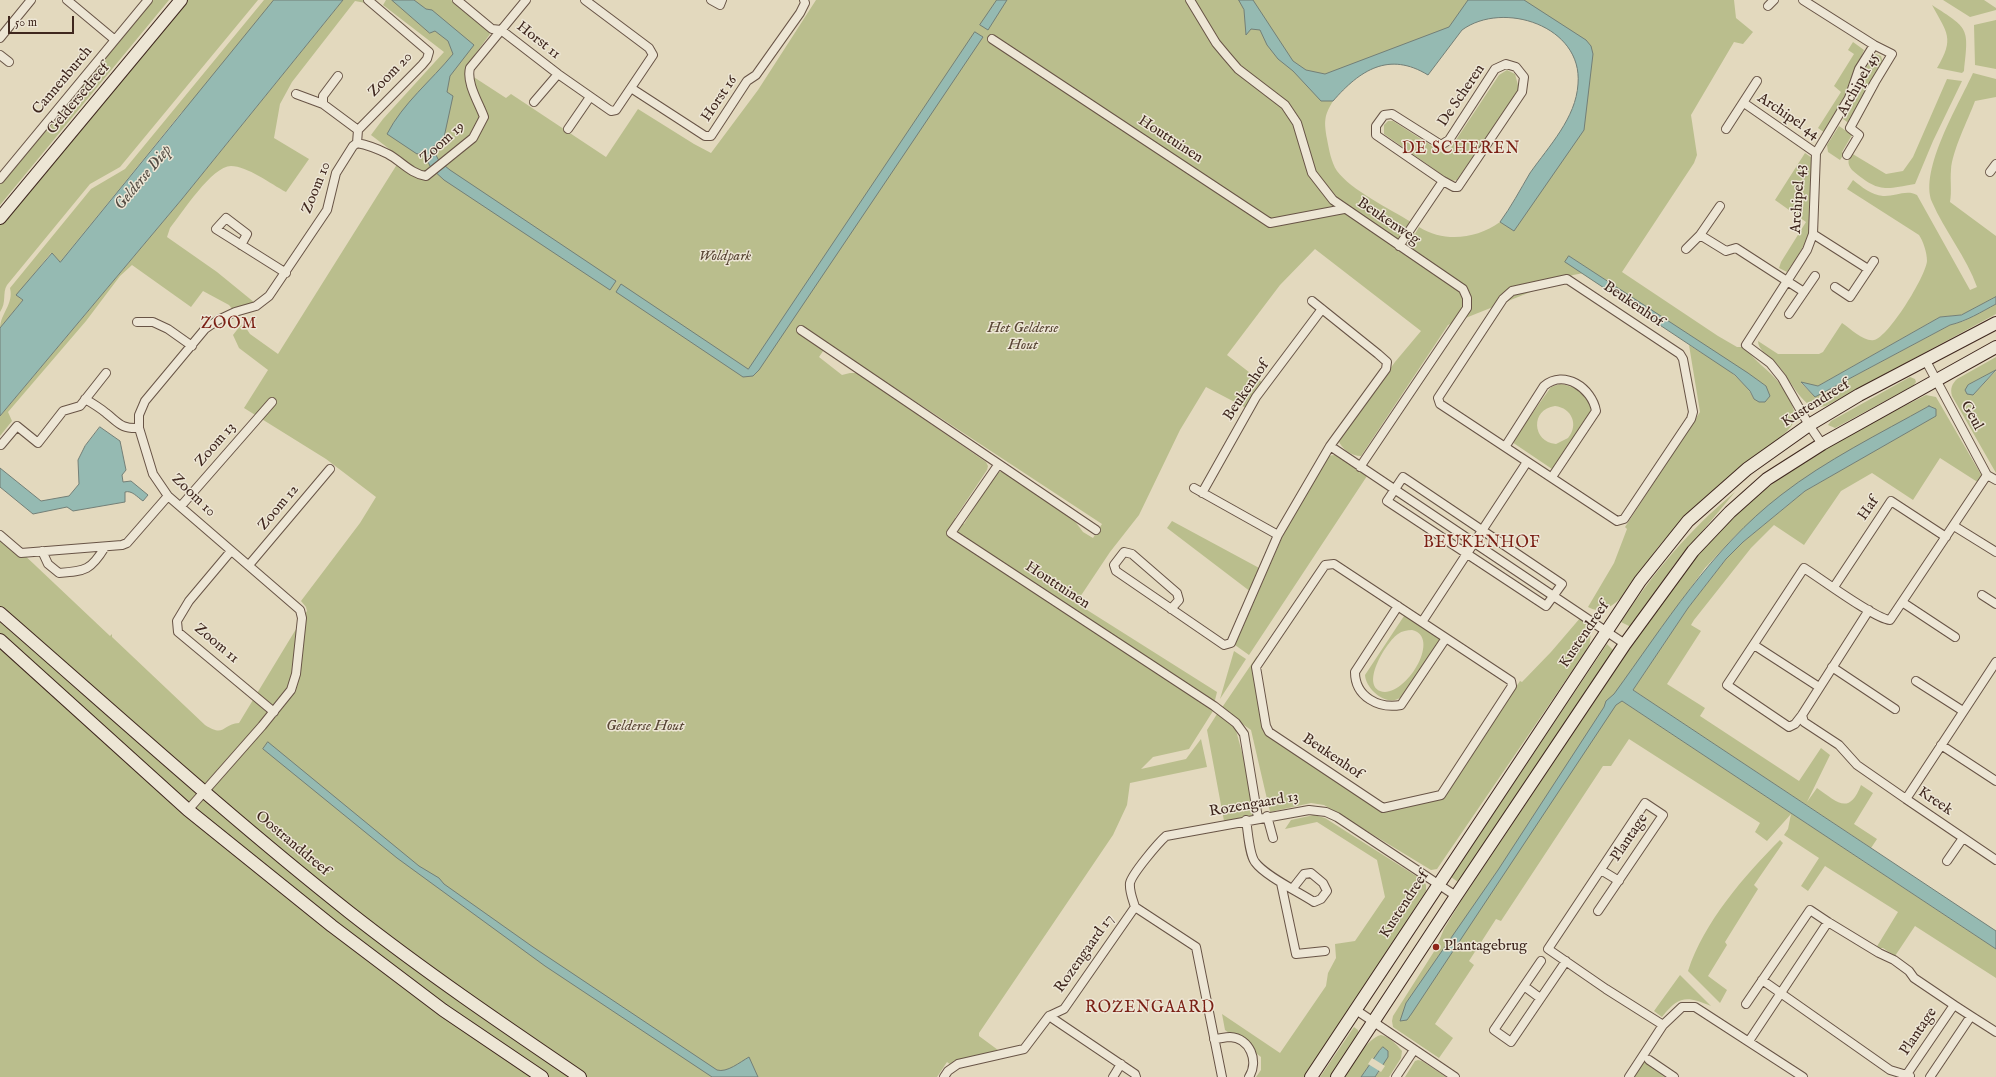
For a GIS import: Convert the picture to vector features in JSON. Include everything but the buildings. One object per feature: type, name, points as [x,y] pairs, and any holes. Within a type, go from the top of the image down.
[{"type":"main road","name":"Geldersedreef","points":[[0,209],[173,0]]},
{"type":"main road","name":"Geldersedreef","points":[[0,218],[181,0]]},
{"type":"main road","name":"Kustendreef","points":[[1311,1077],[1640,581],[1688,521],[1747,469],[1809,425],[1859,395],[1996,323]]},
{"type":"main road","points":[[1337,1077],[1625,644],[1693,551],[1730,512],[1767,479],[1822,444],[1996,347]]},
{"type":"main road","name":"Oostranddreef","points":[[0,613],[205,791],[350,913],[457,993],[580,1077]]},
{"type":"main road","points":[[0,640],[188,810],[332,926],[443,1010],[542,1077]]},
{"type":"street","points":[[0,38],[31,0]]},
{"type":"street","points":[[67,0],[115,40]]},
{"type":"street","name":"Cannenburch","points":[[1,175],[148,0]]},
{"type":"street","name":"Zoom 20","points":[[358,130],[422,65],[427,59],[429,52],[368,0]]},
{"type":"street","name":"Horst 11","points":[[457,0],[492,29],[501,30],[590,98],[611,111],[616,110],[630,88]]},
{"type":"street","points":[[501,30],[526,0]]},
{"type":"street","points":[[585,0],[649,48],[653,54],[630,88]]},
{"type":"street","points":[[711,0],[720,5],[722,0]]},
{"type":"street","name":"Horst 16","points":[[630,88],[705,136],[711,136],[748,81],[756,75],[800,14],[805,3],[804,0]]},
{"type":"street","name":"Beukenweg","points":[[1190,0],[1216,43],[1238,69],[1285,105],[1297,123],[1312,173],[1333,200],[1344,209],[1463,289],[1468,298],[1467,308],[1360,467]]},
{"type":"street","name":"Archipel 45","points":[[1803,0],[1874,45],[1892,54],[1850,128],[1859,135],[1847,155]]},
{"type":"street","name":"Horst 11","points":[[470,80],[470,68],[501,30]]},
{"type":"street","name":"Houttuinen","points":[[992,39],[1270,223],[1344,209]]},
{"type":"street","name":"Archipel 43","points":[[1809,425],[1782,378],[1770,363],[1746,345],[1807,250],[1813,234],[1816,153],[1849,98],[1859,69],[1874,45]]},
{"type":"street","points":[[0,55],[8,62]]},
{"type":"street","name":"De Scheren","points":[[1506,64],[1516,67],[1524,77],[1522,92],[1458,187],[1454,187],[1443,180],[1384,142],[1376,135],[1376,126],[1384,115],[1392,114],[1440,145],[1448,140],[1495,69],[1506,64]]},
{"type":"street","name":"Horst 11","points":[[534,102],[558,74]]},
{"type":"street","points":[[323,104],[323,96],[338,76]]},
{"type":"street","name":"Zoom 19","points":[[358,143],[368,145],[388,154],[418,175],[429,175],[473,138],[484,117],[470,80]]},
{"type":"street","name":"Archipel 44","points":[[1726,129],[1757,82]]},
{"type":"street","points":[[296,94],[323,104],[358,130],[358,143]]},
{"type":"street","points":[[568,129],[590,98]]},
{"type":"street","name":"Archipel 44","points":[[1744,103],[1816,153]]},
{"type":"street","points":[[1837,119],[1850,128]]},
{"type":"street","name":"Zoom 10","points":[[205,791],[274,712],[291,690],[296,674],[302,618],[300,610],[168,496],[153,474],[139,428],[139,415],[145,401],[205,329],[218,320],[235,312],[256,306],[270,296],[327,210],[336,173],[353,146],[358,143]]},
{"type":"street","points":[[1990,172],[1996,164]]},
{"type":"street","points":[[1399,246],[1443,180]]},
{"type":"street","points":[[1686,248],[1700,235],[1720,206]]},
{"type":"street","points":[[1813,234],[1868,269]]},
{"type":"street","points":[[1700,235],[1726,251],[1736,248],[1804,292]]},
{"type":"street","points":[[241,245],[286,273]]},
{"type":"street","points":[[1835,287],[1850,297],[1874,261]]},
{"type":"street","points":[[1789,314],[1815,276]]},
{"type":"street","name":"Beukenhof","points":[[1567,279],[1680,354],[1683,359],[1693,412],[1691,419],[1624,519],[1617,521],[1527,462],[1440,404],[1438,398],[1503,299],[1512,291],[1567,279]]},
{"type":"street","points":[[1171,609],[1179,600],[1177,593],[1132,554],[1124,552],[1114,566],[1116,571],[1171,609],[1224,645],[1231,643],[1278,535],[1330,446],[1386,369],[1387,362],[1312,301]]},
{"type":"street","name":"Beukenhof","points":[[1278,535],[1198,491],[1256,397],[1322,309]]},
{"type":"street","points":[[137,322],[153,322],[168,329],[192,346]]},
{"type":"street","points":[[801,330],[1096,530]]},
{"type":"street","name":"Geul","points":[[1926,361],[1987,475]]},
{"type":"street","points":[[1,445],[16,426],[38,443],[64,410],[80,406],[106,373]]},
{"type":"street","points":[[1505,447],[1544,386],[1551,380],[1562,378],[1573,382],[1587,392],[1594,400],[1596,411],[1552,477]]},
{"type":"street","points":[[85,399],[106,412],[119,425],[129,429],[139,428]]},
{"type":"street","name":"Zoom 13","points":[[180,506],[272,402]]},
{"type":"street","points":[[1809,425],[1822,444]]},
{"type":"street","points":[[1330,446],[1474,543],[1555,595],[1625,644]]},
{"type":"street","points":[[1422,622],[1527,462]]},
{"type":"street","name":"Houttuinen","points":[[998,465],[951,533],[1236,723],[1244,734],[1258,818]]},
{"type":"street","name":"Zoom 12","points":[[249,565],[330,469]]},
{"type":"street","points":[[1869,610],[1795,724],[1789,727],[1727,685],[1804,568],[1883,619],[1890,620],[1987,475],[1996,480]]},
{"type":"street","points":[[1403,478],[1483,531],[1562,584],[1546,606],[1387,500],[1403,478]]},
{"type":"street","points":[[0,536],[21,553],[105,547],[127,543],[168,496]]},
{"type":"street","name":"Haf","points":[[1834,587],[1891,501],[1946,536]]},
{"type":"street","points":[[1954,526],[1996,552]]},
{"type":"street","points":[[42,551],[48,564],[59,573],[82,571],[90,568],[97,561],[105,547]]},
{"type":"street","name":"Zoom 11","points":[[231,551],[189,601],[177,621],[178,632],[274,712]]},
{"type":"street","name":"Beukenhof","points":[[1325,564],[1334,564],[1398,606],[1511,681],[1512,686],[1441,795],[1383,808],[1269,732],[1266,726],[1256,668],[1325,564]]},
{"type":"street","points":[[1982,596],[1996,604]]},
{"type":"street","points":[[1902,602],[1954,637]]},
{"type":"street","points":[[1398,606],[1355,672],[1355,679],[1358,685],[1370,701],[1389,707],[1401,705],[1446,638]]},
{"type":"street","points":[[1754,645],[1819,687]]},
{"type":"street","name":"Kreek","points":[[1996,664],[1963,711],[1906,799],[1996,860]]},
{"type":"street","points":[[1832,667],[1895,709]]},
{"type":"street","points":[[1916,681],[1963,711]]},
{"type":"street","points":[[1802,715],[1804,722],[1839,745],[1857,765],[1906,799]]},
{"type":"street","points":[[1941,746],[1996,781]]},
{"type":"street","points":[[188,810],[205,791]]},
{"type":"street","name":"Plantage","points":[[1598,911],[1663,815],[1645,803],[1548,949],[1663,1025]]},
{"type":"street","name":"Rozengaard 13","points":[[1135,907],[1130,893],[1130,882],[1154,849],[1166,836],[1267,816],[1309,810],[1326,812],[1337,818],[1456,896]]},
{"type":"street","points":[[1267,816],[1273,838]]},
{"type":"street","points":[[1246,820],[1255,862],[1281,883],[1294,888]]},
{"type":"street","points":[[1947,861],[1963,838]]},
{"type":"street","name":"Plantage","points":[[1601,870],[1618,881]]},
{"type":"street","points":[[1281,883],[1296,954],[1325,951]]},
{"type":"street","points":[[1135,907],[1196,947],[1222,1077]]},
{"type":"street","name":"Rozengaard 17","points":[[944,1077],[948,1071],[958,1064],[1024,1050],[1049,1016],[1064,1009],[1135,907]]},
{"type":"street","name":"Plantage","points":[[1746,1004],[1810,910],[1879,953],[1894,960],[1909,970],[1914,978],[1996,1032]]},
{"type":"street","points":[[1749,1041],[1828,922]]},
{"type":"street","points":[[1541,961],[1494,1030],[1510,1042],[1566,960]]},
{"type":"street","name":"Plantage","points":[[1762,980],[1890,1070],[1908,1076],[1954,1005]]},
{"type":"street","points":[[1524,986],[1540,998]]},
{"type":"street","points":[[1629,1077],[1663,1025],[1682,1007],[1695,1007],[1803,1077]]},
{"type":"street","points":[[1356,1010],[1456,1077]]},
{"type":"street","points":[[1049,1016],[1121,1064],[1135,1074],[1136,1077]]},
{"type":"street","points":[[1930,1077],[1971,1016]]},
{"type":"street","points":[[1214,1039],[1230,1037],[1238,1039],[1251,1050],[1255,1060],[1249,1077]]},
{"type":"street","points":[[1396,1077],[1414,1050]]},
{"type":"street","points":[[1649,1060],[1674,1077]]},
{"type":"street","points":[[1113,1077],[1121,1064]]},
{"type":"green space","points":[[153,0],[169,0],[0,205],[0,184]]},
{"type":"green space","points":[[183,0],[258,0],[120,167],[90,184],[7,285],[0,312],[0,221]]},
{"type":"green space","points":[[264,0],[341,0],[181,113],[60,262],[51,253],[17,295],[23,300],[0,328],[2,318],[9,304],[11,294],[10,288],[91,189],[125,169]]},
{"type":"green space","points":[[343,0],[374,0],[371,4],[355,1],[292,82],[280,104],[274,138],[309,159],[286,192],[244,169],[231,166],[223,168],[198,191],[170,228],[167,237],[217,272],[255,303],[233,310],[229,305],[203,291],[191,307],[132,265],[120,276],[86,321],[8,412],[12,421],[0,436],[0,416],[182,199]]},
{"type":"green space","name":"Gelderse Hout","points":[[386,0],[451,0],[487,29],[490,34],[465,68],[466,72],[506,98],[511,94],[606,157],[638,109],[711,153],[758,90],[816,0],[1734,0],[1736,18],[1753,32],[1743,44],[1734,42],[1691,115],[1697,155],[1694,163],[1622,272],[1718,336],[1737,347],[1746,347],[1753,357],[1772,375],[1789,398],[1794,411],[1793,423],[1789,429],[1774,443],[1723,482],[1685,517],[1659,546],[1637,578],[1619,600],[1609,607],[1598,610],[1588,607],[1614,563],[1627,529],[1625,527],[1700,412],[1689,345],[1726,368],[1742,382],[1754,399],[1766,386],[1569,256],[1584,273],[1573,275],[1448,325],[1361,456],[1357,456],[1344,449],[1338,440],[1395,362],[1421,331],[1315,249],[1280,285],[1227,355],[1263,383],[1246,408],[1206,387],[1180,430],[1139,515],[1110,552],[1076,603],[1217,692],[1214,704],[1201,702],[1213,711],[1189,749],[1153,757],[1141,769],[1186,759],[1201,739],[1207,767],[1130,783],[1127,805],[1113,835],[979,1033],[979,1036],[998,1050],[964,1059],[955,1068],[947,1062],[937,1077],[0,1077],[0,532],[110,636],[112,634],[112,637],[205,725],[212,729],[220,730],[239,723],[307,611],[306,607],[301,601],[360,523],[376,497],[326,459],[244,408],[268,370],[239,348],[233,335],[240,326],[244,325],[250,334],[278,354],[401,158],[371,135],[383,119],[444,52],[383,5]],"holes":[[[1523,4],[1582,53],[1575,126],[1507,226],[1500,222],[1481,232],[1460,237],[1439,235],[1419,227],[1415,234],[1406,228],[1411,222],[1361,192],[1343,178],[1337,171],[1330,155],[1325,128],[1326,115],[1333,101],[1322,101],[1382,58],[1457,25]],[[828,344],[1102,524],[1093,538],[1083,532],[1071,516],[1003,472],[999,472],[994,476],[964,524],[955,518],[987,470],[988,466],[986,462],[857,373],[842,375],[819,357]]]},
{"type":"green space","points":[[1943,0],[1984,0],[1996,8],[1996,10],[1970,17]]},
{"type":"green space","points":[[1932,5],[1953,19],[1964,30],[1966,46],[1964,71],[1962,73],[1937,68],[1946,49],[1947,36],[1942,22]]},
{"type":"green space","points":[[1996,20],[1996,69],[1975,65],[1974,25]]},
{"type":"green space","points":[[1853,42],[1864,50],[1842,104],[1825,133],[1818,128],[1841,92],[1834,86],[1854,54],[1848,50]]},
{"type":"green space","points":[[1876,54],[1881,56],[1883,63],[1850,124],[1843,119],[1852,106],[1865,69]]},
{"type":"green space","points":[[1507,70],[1515,74],[1519,89],[1457,180],[1451,181],[1384,134],[1384,125],[1388,121],[1393,121],[1446,155],[1499,75]]},
{"type":"green space","points":[[1973,73],[1996,79],[1996,97],[1975,101],[1957,145],[1952,162],[1950,202],[1996,236],[1996,297],[1961,315],[1940,317],[1818,386],[1801,383],[1815,397],[1950,325],[1964,321],[1996,304],[1996,314],[1826,406],[1814,408],[1802,398],[1779,366],[1761,349],[1758,341],[1778,354],[1819,354],[1823,352],[1842,323],[1862,337],[1874,340],[1880,337],[1897,318],[1920,279],[1927,261],[1922,240],[1919,235],[1847,189],[1853,180],[1867,190],[1883,196],[1904,193],[1913,193],[1917,195],[1970,290],[1977,287],[1973,276],[1937,213],[1932,202],[1929,189],[1931,173],[1942,137]]},
{"type":"green space","points":[[1947,79],[1962,81],[1933,141],[1915,184],[1881,188],[1868,182],[1852,170],[1848,162],[1851,153],[1886,174],[1903,171],[1913,157]]},
{"type":"green space","points":[[1839,126],[1852,135],[1842,152],[1844,154],[1840,160],[1828,152],[1827,145]]},
{"type":"green space","points":[[1805,153],[1812,158],[1812,206],[1810,226],[1804,245],[1787,272],[1779,268],[1781,262],[1806,222],[1775,200]]},
{"type":"green space","points":[[1996,357],[1996,370],[1968,385],[1973,395],[1996,371],[1996,473],[1952,396],[1951,388],[1957,379]]},
{"type":"green space","points":[[1910,377],[1915,379],[1916,382],[1913,386],[1835,428],[1828,425],[1831,421]]},
{"type":"green space","points":[[1560,384],[1573,387],[1578,390],[1587,399],[1591,411],[1590,418],[1556,468],[1552,469],[1512,442],[1551,387]],"holes":[[[1555,406],[1566,410],[1572,418],[1573,428],[1568,438],[1556,444],[1548,442],[1542,438],[1537,425],[1541,413],[1547,408]]]},
{"type":"green space","points":[[1926,395],[1936,397],[1983,478],[1979,483],[1940,458],[1913,500],[1872,473],[1841,491],[1804,545],[1774,525],[1751,548],[1694,620],[1691,625],[1701,631],[1667,684],[1705,708],[1700,716],[1799,781],[1821,748],[1830,755],[1807,802],[1817,788],[1831,798],[1842,803],[1852,801],[1861,785],[1873,793],[1854,824],[1877,839],[1871,848],[1633,690],[1688,608],[1726,559],[1743,542],[1805,491],[1935,416],[1929,406],[1809,476],[1780,496],[1735,536],[1705,568],[1653,640],[1622,701],[1996,949],[1996,978],[1915,926],[1895,956],[1883,948],[1876,948],[1898,912],[1825,866],[1808,891],[1801,886],[1819,858],[1784,835],[1788,829],[1791,814],[1767,841],[1755,832],[1760,823],[1629,739],[1611,766],[1603,766],[1501,921],[1496,919],[1469,961],[1474,965],[1435,1024],[1453,1038],[1439,1058],[1393,1027],[1393,1016],[1435,950],[1444,929],[1461,901],[1666,595],[1698,555],[1734,517],[1778,480],[1825,449]]},
{"type":"green space","points":[[1335,455],[1367,474],[1367,476],[1249,655],[1235,645],[1285,531],[1327,456]]},
{"type":"green space","points":[[1735,492],[1674,565],[1631,627],[1621,622],[1646,586],[1673,552],[1702,521]]},
{"type":"green space","points":[[1172,521],[1261,569],[1251,592],[1167,528]]},
{"type":"green space","points":[[1406,613],[1442,637],[1401,697],[1396,700],[1384,699],[1378,696],[1369,686],[1365,675]],"holes":[[[1412,630],[1421,635],[1423,644],[1422,655],[1409,678],[1390,691],[1380,691],[1375,687],[1373,680],[1374,671],[1382,653],[1393,638],[1401,632]]]},
{"type":"green space","points":[[1581,617],[1590,630],[1589,646],[1437,869],[1431,870],[1324,805],[1311,803],[1270,812],[1251,730],[1221,709],[1257,656],[1264,722],[1273,731],[1383,806],[1447,790],[1520,681],[1522,682],[1551,652]]},
{"type":"green space","points":[[1607,644],[1614,651],[1462,880],[1458,882],[1451,877]]},
{"type":"green space","points":[[1234,651],[1246,659],[1220,699]]},
{"type":"green space","points":[[1217,714],[1235,727],[1259,814],[1224,821],[1207,730]]},
{"type":"green space","points":[[1314,815],[1325,818],[1424,881],[1426,891],[1352,1007],[1304,1077],[1256,1077],[1261,1070],[1261,1057],[1225,1030],[1222,1014],[1280,1053],[1326,986],[1328,973],[1336,958],[1335,944],[1355,941],[1385,897],[1377,860],[1317,822],[1285,829],[1291,820]]},
{"type":"green space","points":[[1780,840],[1783,843],[1754,885],[1758,889],[1725,942],[1727,945],[1708,976],[1727,990],[1720,1003],[1688,971],[1704,935],[1726,901],[1739,884]]},
{"type":"green space","points":[[1680,975],[1711,1006],[1696,1000],[1689,999],[1679,1001],[1662,1017],[1654,1011]]},
{"type":"green space","points":[[1354,1027],[1358,1030],[1359,1034],[1332,1077],[1320,1077]]},
{"type":"green space","points":[[1381,1035],[1390,1039],[1402,1051],[1401,1058],[1389,1077],[1375,1077],[1379,1072],[1369,1065],[1361,1077],[1344,1077],[1365,1046],[1370,1041]]},
{"type":"green space","points":[[1644,1060],[1669,1077],[1634,1077]]},
{"type":"green space","points":[[1415,1061],[1422,1061],[1446,1077],[1405,1077]]},
{"type":"water","name":"Gelderse Diep","points":[[274,0],[343,0],[182,199],[0,416],[0,328],[23,300],[16,295],[52,253],[60,262]]},
{"type":"water","points":[[392,0],[414,0],[426,9],[432,10],[474,45],[450,76],[447,92],[453,96],[443,142],[432,147],[439,161],[450,170],[616,281],[610,290],[444,180],[431,168],[423,152],[417,154],[387,134],[409,102],[453,54],[448,41],[435,31],[430,33]]},
{"type":"water","points":[[997,0],[1007,0],[988,30],[980,25]]},
{"type":"water","points":[[1239,0],[1253,0],[1293,61],[1306,70],[1325,74],[1449,27],[1468,0],[1524,0],[1586,40],[1591,46],[1593,54],[1584,130],[1514,231],[1500,222],[1530,173],[1567,120],[1576,96],[1578,84],[1576,64],[1568,47],[1554,34],[1537,24],[1518,19],[1498,18],[1479,21],[1462,30],[1428,75],[1414,68],[1400,65],[1376,67],[1354,80],[1333,101],[1321,101],[1293,71],[1278,59],[1267,45],[1260,30],[1251,29],[1246,35],[1244,10]]},
{"type":"water","points":[[975,32],[983,37],[759,370],[753,376],[743,377],[616,292],[621,284],[748,369]]},
{"type":"water","points":[[1569,256],[1748,373],[1766,386],[1770,396],[1765,402],[1759,402],[1754,399],[1750,391],[1735,375],[1565,262]]},
{"type":"water","points":[[1996,297],[1996,304],[1968,319],[1950,325],[1815,397],[1801,382],[1818,386],[1940,317],[1961,315]]},
{"type":"water","points":[[1996,370],[1973,395],[1967,394],[1965,390],[1968,385]]},
{"type":"water","points":[[1929,406],[1936,409],[1936,416],[1805,491],[1743,542],[1726,559],[1688,608],[1633,690],[1996,931],[1996,949],[1622,701],[1616,705],[1412,1013],[1407,1020],[1400,1021],[1406,1003],[1498,870],[1604,707],[1606,701],[1614,694],[1690,588],[1711,563],[1756,516],[1798,482],[1853,448]]},
{"type":"water","points":[[100,427],[120,441],[126,470],[122,475],[123,482],[131,481],[148,495],[143,501],[132,493],[125,492],[125,502],[73,511],[67,507],[33,514],[0,487],[0,468],[41,501],[69,496],[79,484],[78,460],[85,446]]},
{"type":"water","points":[[268,742],[419,866],[439,878],[444,884],[533,947],[717,1070],[721,1071],[729,1069],[749,1057],[758,1077],[712,1077],[545,966],[397,858],[263,749]]},
{"type":"water","points":[[1383,1047],[1388,1051],[1388,1057],[1375,1077],[1361,1077],[1379,1051]]},
{"type":"pier","points":[[1372,1058],[1385,1066],[1381,1072],[1368,1064]]},
{"type":"place","name":"Plantagebrug","points":[[1436,947]]},
{"type":"district","name":"DE SCHEREN","points":[[1461,150]]},
{"type":"district","name":"ZOOM","points":[[229,325]]},
{"type":"district","name":"BEUKENHOF","points":[[1482,544]]},
{"type":"district","name":"ROZENGAARD","points":[[1150,1009]]},
{"type":"park label","name":"Woldpark","points":[[725,257]]},
{"type":"park label","name":"Het Gelderse Hout","points":[[1023,338]]}]
